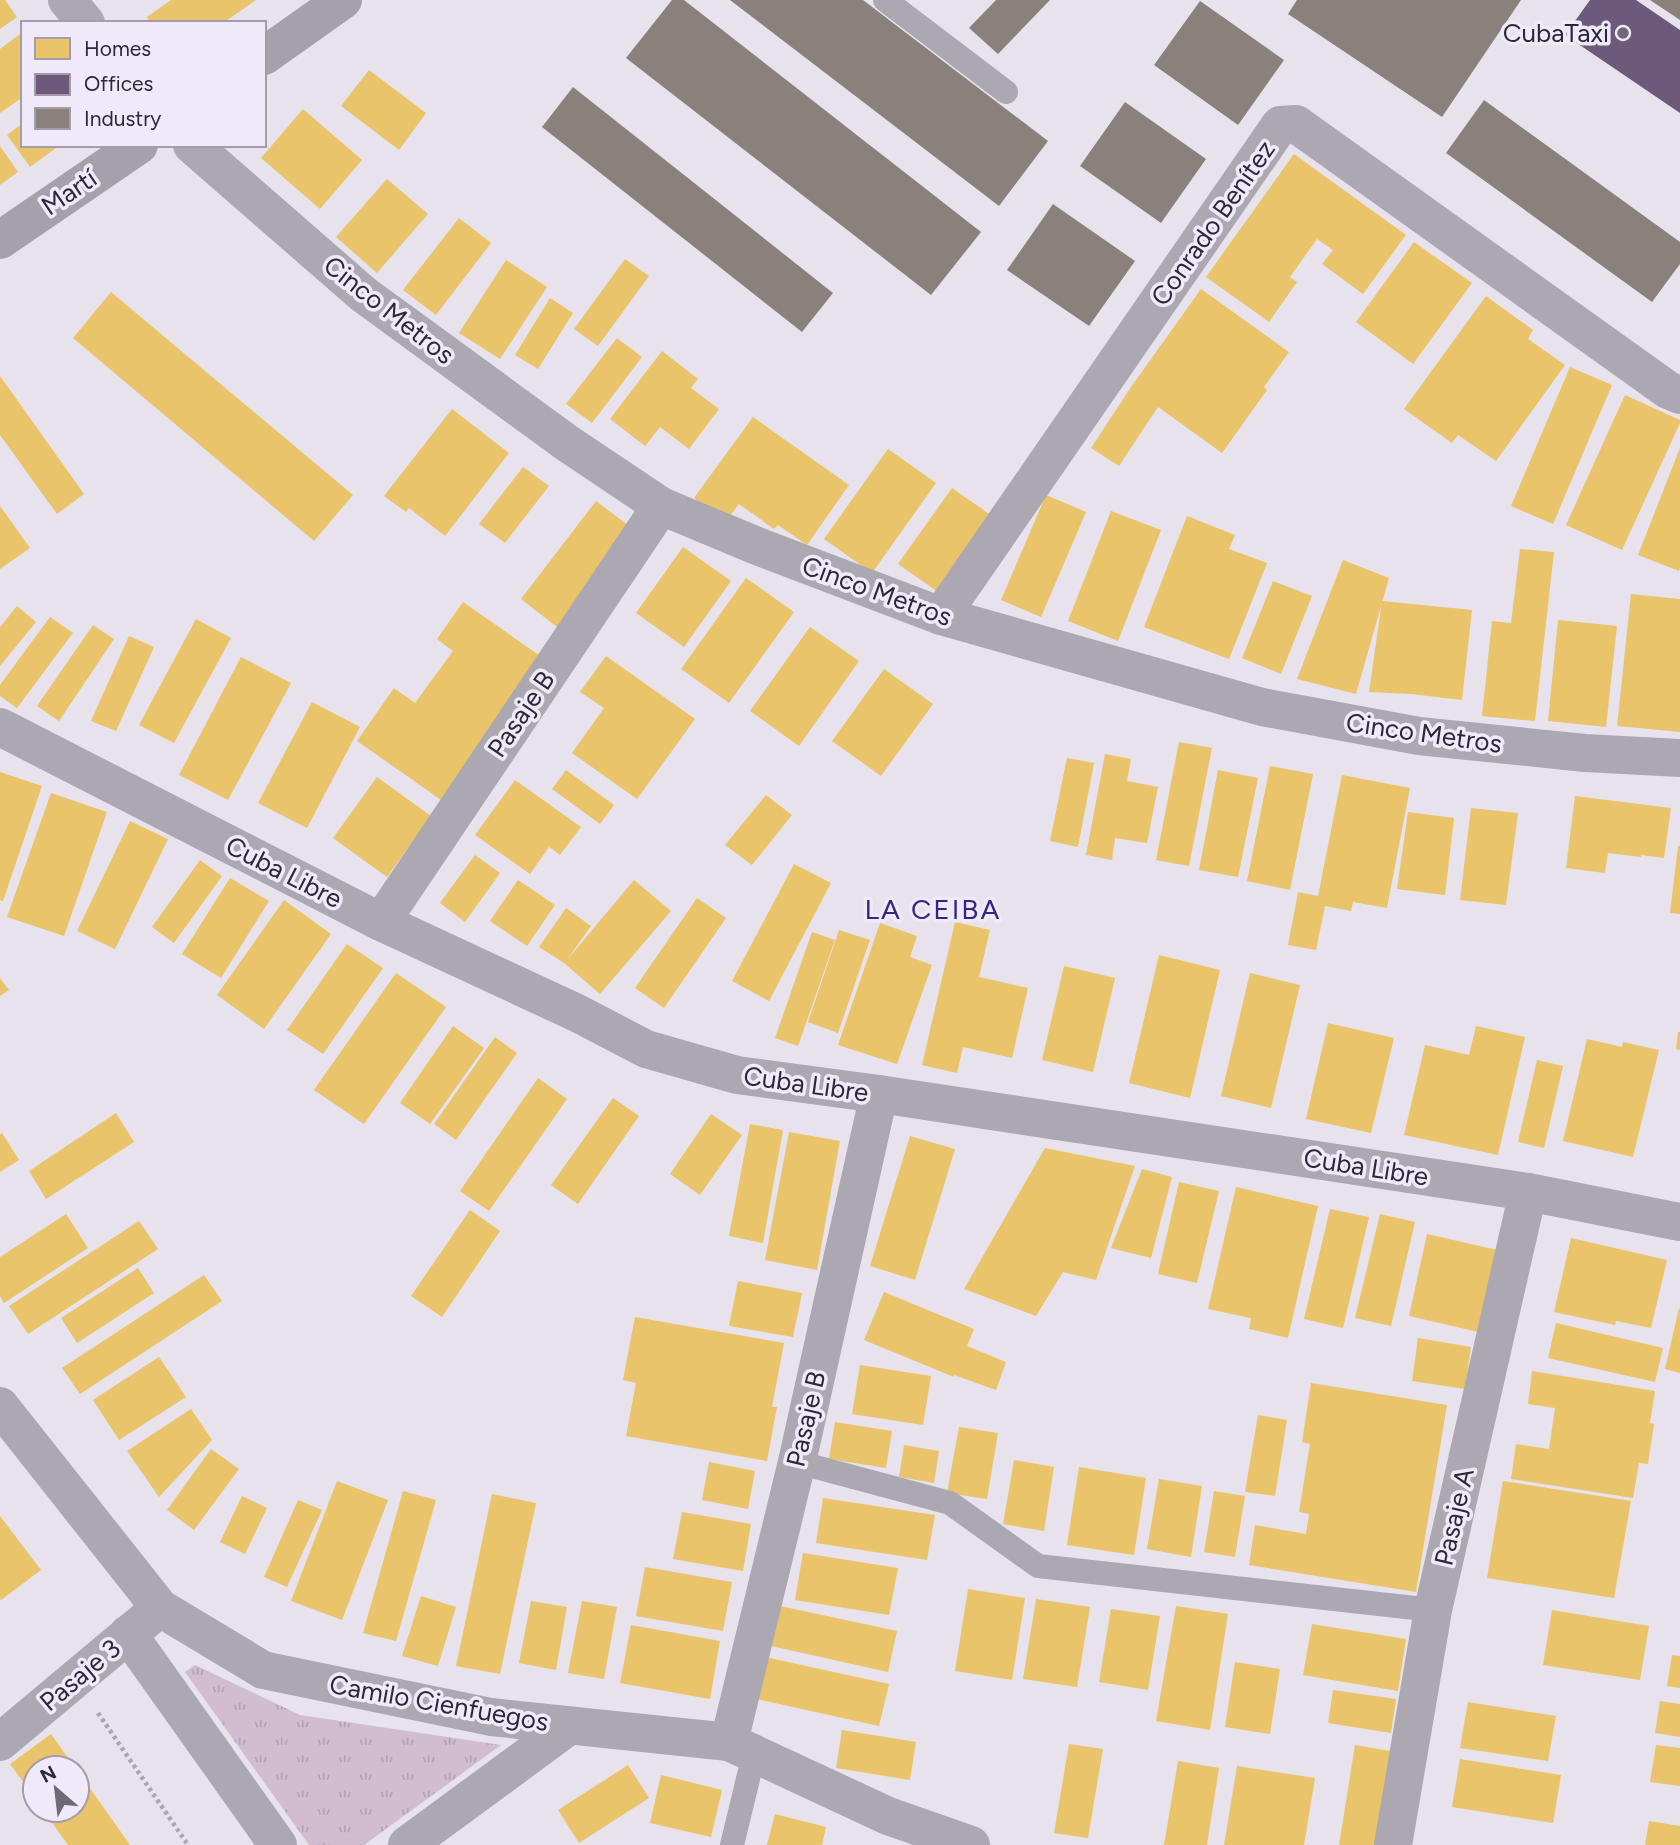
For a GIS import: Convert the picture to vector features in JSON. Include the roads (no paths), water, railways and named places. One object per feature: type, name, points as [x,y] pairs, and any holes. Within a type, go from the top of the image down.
[{"type":"street","points":[[67,0],[84,21]]},
{"type":"street","points":[[266,56],[343,0]]},
{"type":"street","name":"Conrado Benítez","points":[[941,616],[1280,125],[1296,124],[1305,130],[1668,390],[1680,395]]},
{"type":"street","name":"Martí","points":[[0,240],[136,147]]},
{"type":"street","name":"Cinco Metros","points":[[194,147],[363,294],[567,443],[661,506],[757,546],[941,616],[1262,707],[1419,736],[1585,753],[1680,758]]},
{"type":"street","name":"Pasaje B","points":[[381,922],[661,506]]},
{"type":"street","name":"Cuba Libre","points":[[0,727],[381,922],[577,1013],[646,1049],[737,1075],[1528,1192],[1680,1222]]},
{"type":"street","name":"Pasaje B","points":[[742,1748],[797,1462],[879,1094]]},
{"type":"street","name":"Pasaje A","points":[[1393,1845],[1433,1610],[1528,1192]]},
{"type":"street","name":"Camilo Cienfuegos","points":[[0,1406],[160,1608],[263,1670],[491,1717],[742,1748],[888,1816],[971,1845]]},
{"type":"street","name":"Pasaje 3","points":[[2,1736],[160,1608]]},
{"type":"street","points":[[128,1634],[278,1845]]},
{"type":"street","points":[[407,1845],[569,1726]]},
{"type":"lane","points":[[885,0],[1006,92]]},
{"type":"lane","points":[[797,1462],[950,1503],[1038,1566],[1433,1610]]},
{"type":"lane","points":[[732,1845],[742,1748]]},
{"type":"place","name":"CubaTaxi","points":[[1623,33]]},
{"type":"district","name":"LA CEIBA","points":[[933,909]]}]
